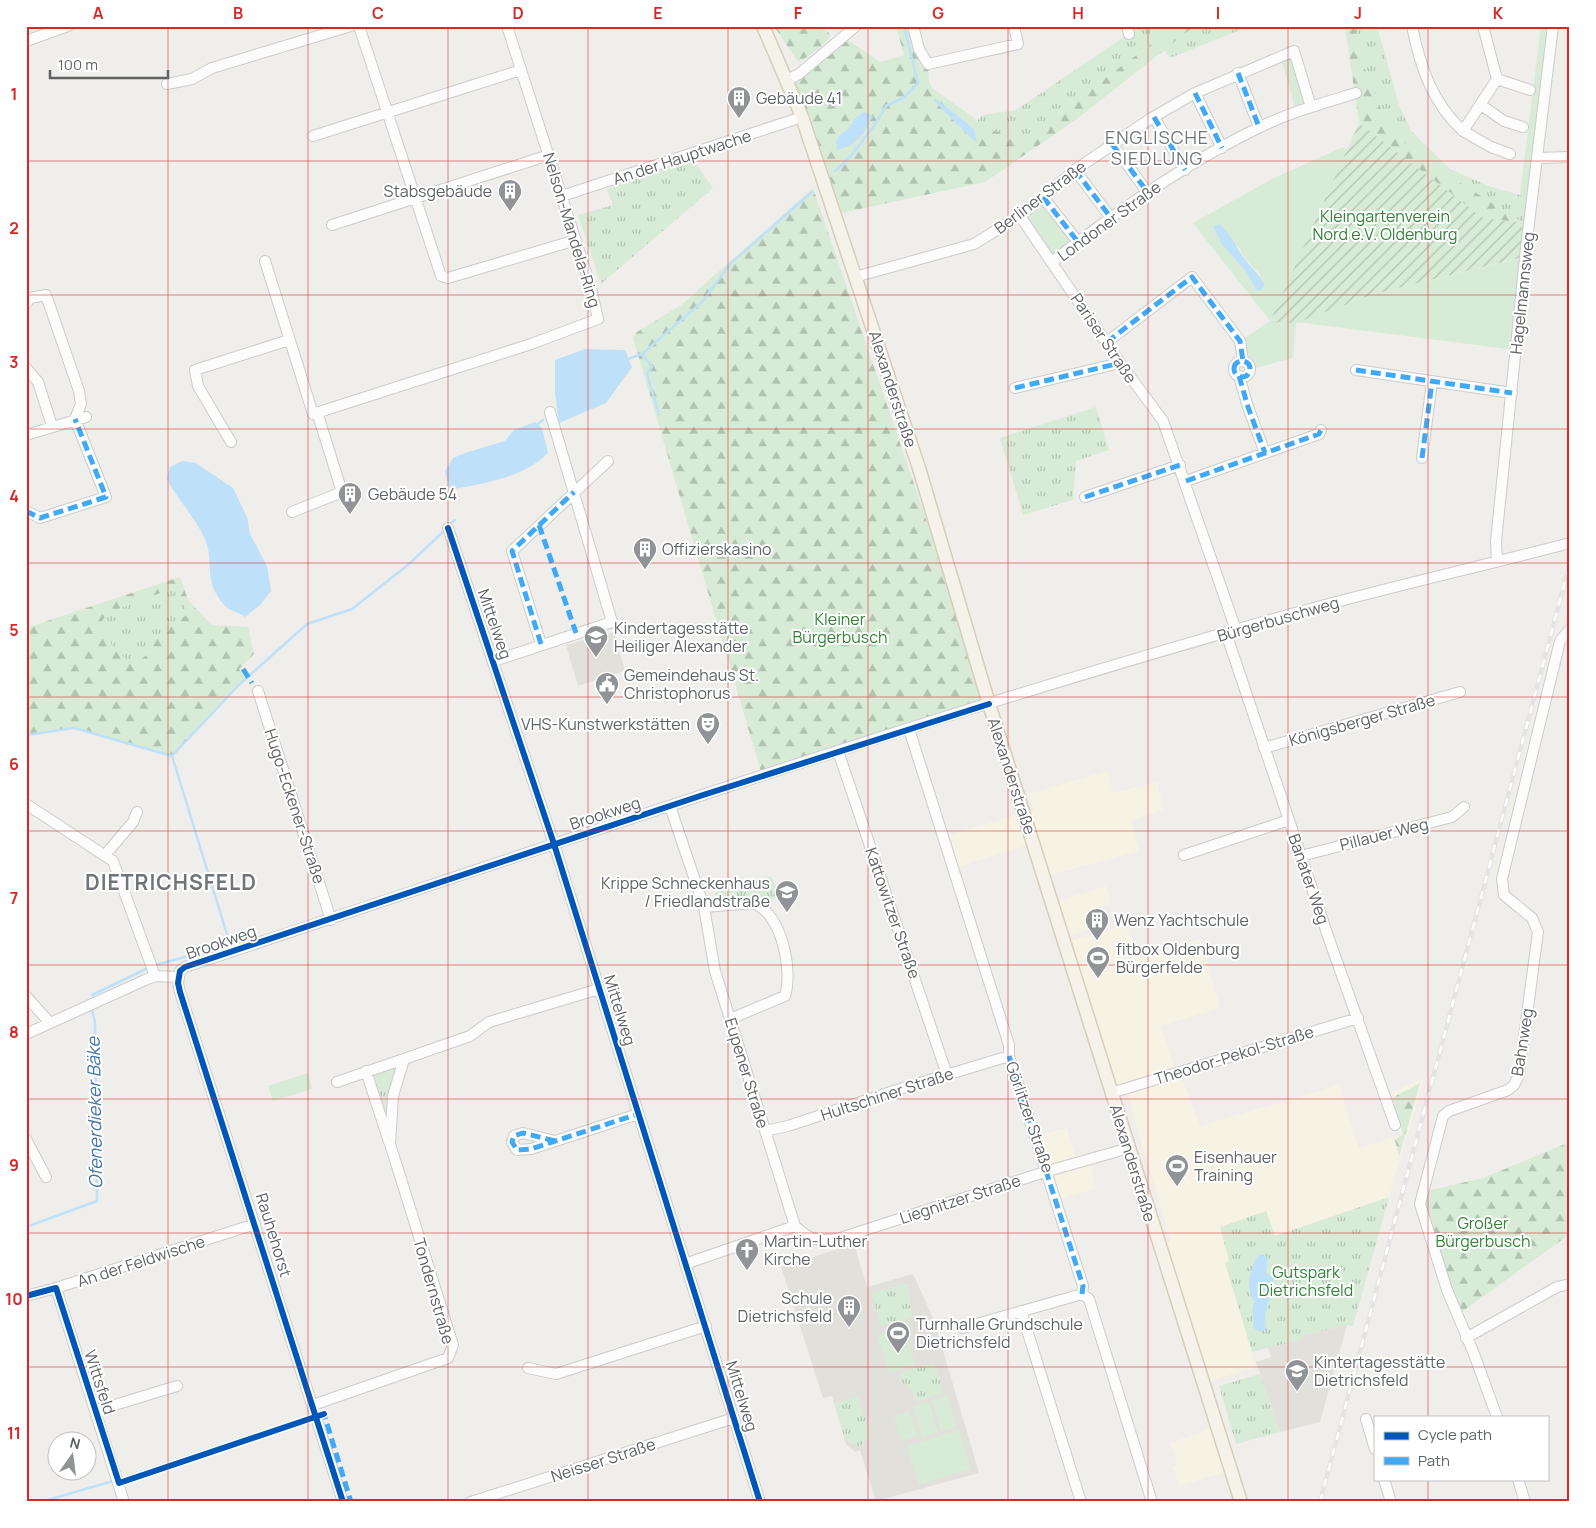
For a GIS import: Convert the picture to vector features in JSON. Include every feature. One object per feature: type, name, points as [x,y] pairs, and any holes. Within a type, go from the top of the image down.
[{"type":"main road","name":"Alexanderstraße","points":[[762,26],[802,117],[919,468],[989,704],[1241,1502]]},
{"type":"street","points":[[26,41],[68,26]]},
{"type":"street","points":[[167,84],[192,79],[212,68],[351,26]]},
{"type":"street","points":[[359,26],[441,276],[448,278],[576,240]]},
{"type":"street","name":"Nelson-Mandela-Ring","points":[[315,413],[531,344],[598,319],[598,312],[576,240],[507,26]]},
{"type":"street","points":[[787,80],[799,74],[856,26]]},
{"type":"street","points":[[913,26],[919,49],[928,64],[1018,44],[1014,26]]},
{"type":"street","points":[[1412,26],[1419,60],[1436,99],[1463,131],[1491,147],[1510,154]]},
{"type":"street","points":[[1463,131],[1481,106],[1496,79],[1484,26]]},
{"type":"street","name":"Hagelmannsweg","points":[[1497,561],[1496,540],[1526,248],[1553,26]]},
{"type":"street","name":"Berliner Straße","points":[[855,277],[974,244],[1020,216],[1075,170],[1154,116],[1195,93],[1238,73],[1294,51],[1311,107]]},
{"type":"street","points":[[313,136],[521,70]]},
{"type":"street","points":[[1238,73],[1259,127]]},
{"type":"street","points":[[1496,79],[1530,90]]},
{"type":"street","points":[[1195,93],[1222,148]]},
{"type":"street","name":"Londoner Straße","points":[[1052,262],[1148,193],[1259,127],[1311,107],[1356,93]]},
{"type":"street","points":[[1481,106],[1504,121],[1523,127]]},
{"type":"street","points":[[1154,116],[1185,170]]},
{"type":"street","name":"An der Hauptwache","points":[[562,196],[802,117]]},
{"type":"street","points":[[1112,144],[1148,193]]},
{"type":"street","points":[[332,225],[549,155]]},
{"type":"street","points":[[1538,158],[1570,157]]},
{"type":"street","points":[[1075,170],[1111,218]]},
{"type":"street","points":[[1043,197],[1078,242]]},
{"type":"street","name":"Pariser Straße","points":[[1020,216],[1120,363],[1163,421],[1186,481],[1231,632]]},
{"type":"street","points":[[265,261],[342,492],[292,512]]},
{"type":"street","points":[[1107,342],[1192,277],[1240,341],[1243,361],[1237,362],[1234,367],[1235,373],[1239,376],[1265,453]]},
{"type":"street","points":[[26,304],[30,298],[46,295],[79,391],[81,404],[75,419],[106,497],[40,518],[26,511]]},
{"type":"street","points":[[230,442],[198,386],[195,370],[290,340]]},
{"type":"street","points":[[1015,388],[1120,363]]},
{"type":"street","points":[[26,368],[38,382],[52,426]]},
{"type":"street","points":[[1356,370],[1512,393]]},
{"type":"street","points":[[1422,458],[1432,382]]},
{"type":"street","points":[[550,412],[574,492]]},
{"type":"street","points":[[26,435],[86,417]]},
{"type":"street","points":[[1186,481],[1265,453],[1322,430]]},
{"type":"street","points":[[542,644],[512,551],[608,461]]},
{"type":"street","points":[[1085,496],[1180,465]]},
{"type":"street","name":"Mittelweg","points":[[494,661],[612,622],[574,492]]},
{"type":"street","name":"Mittelweg","points":[[448,528],[554,844],[760,1502]]},
{"type":"street","name":"Bürgerbuschweg","points":[[989,704],[1231,632],[1570,543]]},
{"type":"street","name":"Bahnweg","points":[[1497,1416],[1446,1290],[1420,1204],[1444,1116],[1449,1111],[1511,1088],[1519,1075],[1538,932],[1532,918],[1504,895],[1502,879],[1560,641],[1570,629]]},
{"type":"street","name":"Banater Weg","points":[[1231,632],[1264,748],[1395,1125]]},
{"type":"street","name":"Hugo-Eckener-Straße","points":[[258,691],[331,920]]},
{"type":"street","name":"Königsberger Straße","points":[[1264,748],[1460,692]]},
{"type":"street","name":"Brookweg","points":[[26,1034],[49,1022],[156,976],[178,976],[185,968],[554,844],[838,751],[989,704]]},
{"type":"street","name":"Görlitzer Straße","points":[[909,729],[1009,1045],[1009,1056],[1084,1286],[1082,1294],[1089,1299],[1152,1502]]},
{"type":"street","name":"Kattowitzer Straße","points":[[838,751],[947,1074]]},
{"type":"street","points":[[26,804],[113,861],[156,976]]},
{"type":"street","name":"Eupener Straße","points":[[670,806],[704,907],[715,971],[795,1226]]},
{"type":"street","name":"Pillauer Weg","points":[[1301,856],[1452,817],[1464,808]]},
{"type":"street","points":[[105,855],[133,822],[136,812]]},
{"type":"street","points":[[1184,854],[1289,820]]},
{"type":"street","points":[[704,907],[753,903],[759,905],[772,917],[782,945],[789,980],[785,996],[730,1019]]},
{"type":"street","name":"Rauhehorst","points":[[178,976],[180,992],[256,1224],[343,1502]]},
{"type":"street","points":[[337,1082],[470,1036],[489,1022],[599,989]]},
{"type":"street","points":[[26,996],[49,1022]]},
{"type":"street","name":"Theodor-Pekol-Straße","points":[[1111,1093],[1358,1018]]},
{"type":"street","name":"Hultschiner Straße","points":[[765,1131],[788,1126],[947,1074],[1009,1056]]},
{"type":"street","name":"Tondernstraße","points":[[390,1144],[393,1096],[404,1058]]},
{"type":"street","name":"Tondernstraße","points":[[313,1405],[448,1358],[452,1352],[453,1345],[366,1071]]},
{"type":"street","points":[[555,1140],[638,1114]]},
{"type":"street","points":[[26,1139],[46,1177]]},
{"type":"street","name":"Liegnitzer Straße","points":[[795,1226],[806,1236],[815,1240],[837,1239],[1048,1171],[1129,1148]]},
{"type":"street","name":"An der Feldwische","points":[[26,1296],[256,1224]]},
{"type":"street","points":[[684,1264],[795,1226]]},
{"type":"street","points":[[1466,1338],[1557,1287],[1570,1284]]},
{"type":"street","name":"Wittsfeld","points":[[56,1288],[124,1502]]},
{"type":"street","points":[[963,1328],[1082,1294]]},
{"type":"street","points":[[1021,1311],[1081,1502]]},
{"type":"street","points":[[528,1368],[556,1374],[706,1326]]},
{"type":"street","points":[[96,1411],[177,1386]]},
{"type":"street","name":"Neisser Straße","points":[[471,1502],[734,1418]]},
{"type":"street","points":[[1366,1419],[1374,1446]]},
{"type":"street","points":[[1384,1480],[1391,1502]]},
{"type":"street","points":[[1518,1480],[1525,1502]]},
{"type":"shaded area","name":"Kindertagesstätte Heiliger Alexander","points":[[614,632],[625,671],[578,686],[566,645]]},
{"type":"shaded area","points":[[1107,771],[1113,793],[1157,782],[1164,810],[1131,820],[1139,851],[1050,875],[1040,841],[952,869],[942,837],[1034,810],[1029,794]]},
{"type":"shaded area","points":[[1106,886],[1111,904],[1092,909],[1097,927],[1063,938],[1052,903]]},
{"type":"shaded area","points":[[1128,925],[1137,957],[1200,939],[1220,1008],[1161,1026],[1176,1073],[1111,1093],[1064,942]]},
{"type":"shaded area","points":[[1181,1076],[1200,1126],[1339,1085],[1359,1148],[1401,1135],[1391,1093],[1424,1078],[1389,1197],[1275,1236],[1266,1211],[1229,1261],[1225,1263],[1256,1367],[1203,1383],[1159,1245],[1171,1241],[1127,1094]]},
{"type":"shaded area","points":[[1067,1128],[1075,1156],[1086,1154],[1096,1188],[1060,1199],[1040,1135]]},
{"type":"shaded area","points":[[854,1244],[867,1287],[913,1274],[934,1320],[979,1473],[876,1501],[860,1450],[855,1452],[846,1444],[832,1396],[823,1398],[781,1267]]},
{"type":"shaded area","name":"Kintertagesstätte Dietrichsfeld","points":[[1347,1325],[1320,1422],[1280,1432],[1256,1362],[1271,1357],[1268,1347],[1301,1339],[1303,1335]]},
{"type":"shaded area","points":[[1217,1427],[1232,1470],[1179,1486],[1173,1467],[1178,1466],[1170,1443]]},
{"type":"green space","points":[[774,26],[822,26],[831,35],[816,51],[798,62]]},
{"type":"green space","points":[[896,26],[913,26],[928,64],[929,81],[932,88],[991,130],[1025,138],[1175,26],[1195,26],[1074,121],[985,182],[837,214],[787,80],[845,38],[880,62],[904,55]]},
{"type":"green space","points":[[1140,26],[1175,26],[1025,138],[991,130],[977,121],[983,115],[1016,110]]},
{"type":"green space","points":[[1195,26],[1250,26],[1170,58],[1164,50]]},
{"type":"green space","points":[[1345,26],[1355,26],[1361,59],[1391,133],[1439,169],[1524,223],[1483,218],[1359,123]]},
{"type":"green space","points":[[1355,26],[1377,26],[1399,105],[1411,131],[1450,169],[1491,187],[1527,197],[1524,223],[1439,169],[1391,133],[1361,59]]},
{"type":"green space","points":[[1541,26],[1553,26],[1533,198],[1520,195]]},
{"type":"green space","points":[[1294,51],[1311,107],[1296,112],[1281,57]]},
{"type":"green space","name":"Kleingartenverein Nord e.V. Oldenburg","points":[[1359,123],[1483,218],[1524,223],[1519,258],[1374,294],[1296,323],[1270,322]]},
{"type":"green space","points":[[1343,147],[1347,150],[1296,322],[1293,358],[1251,369],[1240,341],[1270,321],[1193,223],[1272,179]],"holes":[[[1223,246],[1238,246],[1245,259],[1260,274],[1262,290],[1257,291],[1245,270]]]},
{"type":"green space","points":[[693,159],[713,188],[601,284],[578,215],[613,205],[607,189]]},
{"type":"green space","name":"Kleiner Bürgerbusch","points":[[813,188],[989,704],[762,775],[633,338],[637,332],[681,305]]},
{"type":"green space","points":[[1043,197],[1078,242],[1052,262],[1021,215]]},
{"type":"green space","points":[[1525,257],[1516,350],[1298,322],[1374,294]]},
{"type":"green space","points":[[1096,407],[1109,450],[1076,461],[1073,500],[1023,515],[1000,438]]},
{"type":"green space","points":[[180,577],[188,600],[212,625],[248,627],[254,654],[239,669],[246,679],[172,756],[74,728],[26,735],[26,628]]},
{"type":"green space","points":[[168,590],[178,592],[188,614],[151,640],[148,654],[133,665],[113,648],[102,621],[108,613]]},
{"type":"green space","points":[[770,876],[782,894],[766,903],[746,898],[718,902],[715,893]]},
{"type":"green space","points":[[404,1059],[390,1144],[366,1071]]},
{"type":"green space","points":[[308,1073],[312,1089],[273,1101],[268,1086]]},
{"type":"green space","points":[[1420,1083],[1399,1157],[1395,1140],[1403,1134],[1392,1098]]},
{"type":"green space","name":"Großer Bürgerbusch","points":[[1570,1142],[1570,1234],[1456,1316],[1420,1204],[1423,1192],[1483,1178]]},
{"type":"green space","name":"Gutspark Dietrichsfeld","points":[[1389,1197],[1353,1326],[1347,1325],[1303,1335],[1302,1339],[1252,1352],[1225,1263],[1229,1261],[1220,1227],[1266,1211],[1275,1236]]},
{"type":"green space","points":[[908,1283],[912,1318],[882,1326],[871,1293]]},
{"type":"green space","name":"Turnhalle Grundschule Dietrichsfeld","points":[[885,1332],[887,1338],[905,1332],[915,1364],[889,1373],[877,1335]]},
{"type":"green space","points":[[934,1363],[944,1393],[916,1401],[911,1388],[899,1381],[901,1372]]},
{"type":"green space","points":[[1260,1374],[1280,1432],[1236,1444],[1219,1386]]},
{"type":"green space","points":[[858,1396],[870,1436],[859,1447],[845,1440],[835,1403]]},
{"type":"green space","points":[[948,1396],[956,1427],[941,1431],[932,1400]]},
{"type":"green space","points":[[929,1402],[938,1432],[922,1437],[913,1407]]},
{"type":"green space","points":[[909,1411],[917,1436],[902,1441],[894,1416]]},
{"type":"green space","points":[[959,1430],[970,1469],[919,1485],[907,1446]]},
{"type":"water","points":[[935,98],[974,129],[977,141],[974,141],[934,101]]},
{"type":"water","points":[[864,112],[873,116],[867,128],[849,146],[837,149],[838,137],[857,116]]},
{"type":"water","points":[[1220,224],[1262,280],[1264,284],[1262,290],[1257,291],[1245,270],[1223,246],[1213,226]]},
{"type":"water","points":[[585,349],[625,350],[632,367],[606,403],[559,423],[555,392],[555,360]]},
{"type":"water","points":[[535,422],[542,428],[548,453],[538,461],[515,474],[450,490],[445,471],[453,458],[505,441],[514,430]]},
{"type":"water","points":[[182,461],[196,463],[233,488],[247,517],[250,534],[267,566],[271,591],[260,605],[245,617],[227,608],[218,596],[211,579],[209,555],[204,537],[167,478],[170,467]]},
{"type":"water","points":[[1259,1254],[1268,1258],[1266,1273],[1274,1278],[1265,1316],[1266,1329],[1259,1332],[1254,1328],[1253,1311],[1255,1301],[1251,1296],[1249,1284],[1253,1265]]},
{"type":"waterway","name":"Ofenerdieker Bäke","points":[[835,171],[850,157],[874,126],[886,106],[903,98],[918,83],[904,26]]},
{"type":"waterway","name":"Ofenerdieker Bäke","points":[[625,360],[642,354],[702,302],[731,263],[812,192]]},
{"type":"waterway","points":[[642,354],[652,367],[647,374],[659,414]]},
{"type":"waterway","name":"Ofenerdieker Bäke","points":[[537,425],[543,420]]},
{"type":"waterway","points":[[448,526],[455,520]]},
{"type":"waterway","points":[[156,965],[230,944],[172,756],[239,685],[307,624],[352,609],[409,564],[445,530]]},
{"type":"waterway","points":[[26,735],[74,728],[172,756]]},
{"type":"waterway","name":"Ofenerdieker Bäke","points":[[92,995],[146,969]]},
{"type":"waterway","name":"Ofenerdieker Bäke","points":[[26,1227],[97,1201],[95,1023],[92,1009]]},
{"type":"waterway","points":[[123,1478],[312,1415]]},
{"type":"waterway","points":[[41,1502],[113,1481]]},
{"type":"railway","points":[[1320,1502],[1570,563]]},
{"type":"marked path","points":[[1238,73],[1259,127]]},
{"type":"marked path","points":[[1195,93],[1222,148]]},
{"type":"marked path","points":[[1154,117],[1185,170]]},
{"type":"marked path","points":[[1112,144],[1148,193]]},
{"type":"marked path","points":[[1075,170],[1111,218]]},
{"type":"marked path","points":[[1043,197],[1078,242]]},
{"type":"marked path","points":[[1107,342],[1192,277],[1240,341],[1243,361]]},
{"type":"marked path","points":[[1239,361],[1245,361],[1250,366],[1250,369],[1248,375],[1239,377],[1234,372],[1234,366],[1239,361]]},
{"type":"marked path","points":[[1015,388],[1120,363]]},
{"type":"marked path","points":[[1356,370],[1512,393]]},
{"type":"marked path","points":[[1239,376],[1265,453]]},
{"type":"marked path","points":[[1422,458],[1432,382]]},
{"type":"marked path","points":[[26,511],[40,518],[106,497],[75,419]]},
{"type":"marked path","points":[[1186,481],[1319,434],[1321,430]]},
{"type":"marked path","points":[[1085,497],[1180,465]]},
{"type":"marked path","points":[[541,644],[512,551],[574,492]]},
{"type":"marked path","points":[[539,525],[576,633]]},
{"type":"marked path","points":[[243,669],[252,683]]},
{"type":"marked path","points":[[1009,1056],[1083,1286],[1082,1294]]},
{"type":"marked path","points":[[555,1141],[523,1133],[514,1136],[512,1142],[517,1150],[531,1149],[638,1114]]},
{"type":"marked path","points":[[320,1416],[324,1414],[351,1502]]},
{"type":"cycle path","points":[[448,528],[554,844],[760,1502]]},
{"type":"cycle path","points":[[343,1502],[180,992],[178,983],[180,971],[185,967],[703,795],[989,704]]},
{"type":"cycle path","points":[[26,1296],[56,1288],[119,1483],[324,1414]]},
{"type":"place","name":"Gebäude 41","points":[[739,119]]},
{"type":"place","name":"Stabsgebäude","points":[[510,212]]},
{"type":"place","name":"Gebäude 54","points":[[350,515]]},
{"type":"place","name":"Offizierskasino","points":[[645,570]]},
{"type":"place","name":"Kindertagesstätte Heiliger Alexander","points":[[596,658]]},
{"type":"place","name":"Gemeindehaus St. Christophorus","points":[[607,705]]},
{"type":"place","name":"VHS-Kunstwerkstätten","points":[[708,745]]},
{"type":"place","name":"Krippe Schneckenhaus / Friedlandstraße","points":[[787,913]]},
{"type":"place","name":"Wenz Yachtschule","points":[[1097,941]]},
{"type":"place","name":"fitbox Oldenburg Bürgerfelde","points":[[1098,979]]},
{"type":"place","name":"Eisenhauer Training","points":[[1177,1187]]},
{"type":"place","name":"Martin-Luther Kirche","points":[[747,1271]]},
{"type":"place","name":"Schule Dietrichsfeld","points":[[849,1328]]},
{"type":"place","name":"Turnhalle Grundschule Dietrichsfeld","points":[[898,1354]]},
{"type":"place","name":"Kintertagesstätte Dietrichsfeld","points":[[1297,1392]]},
{"type":"district","name":"ENGLISCHE SIEDLUNG","points":[[1157,148]]},
{"type":"district","name":"DIETRICHSFELD","points":[[171,883]]}]
